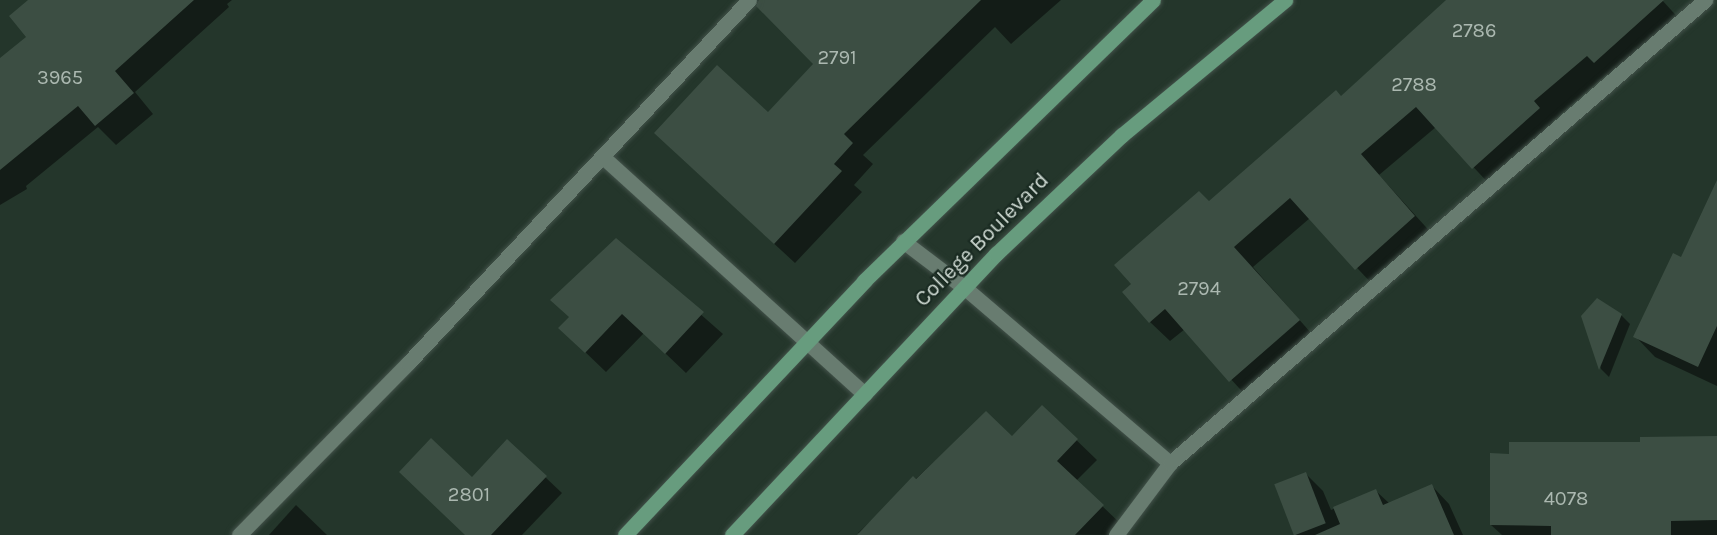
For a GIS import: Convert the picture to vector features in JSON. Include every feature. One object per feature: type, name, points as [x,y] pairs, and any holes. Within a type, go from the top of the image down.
[{"type":"main road","points":[[626,535],[804,343],[903,242],[1153,0]]},
{"type":"main road","name":"College Boulevard","points":[[732,535],[965,288],[1122,135],[1285,0]]},
{"type":"lane","points":[[239,535],[603,157],[749,0]]},
{"type":"lane","points":[[1116,535],[1170,463],[1705,0]]},
{"type":"lane","points":[[603,157],[804,343],[864,394]]},
{"type":"lane","points":[[903,242],[965,288],[1170,463]]},
{"type":"building","points":[[28,0],[194,0],[115,71],[134,93],[95,126],[78,106],[0,170],[0,58],[26,37],[9,16]]},
{"type":"building","points":[[759,0],[981,0],[844,134],[853,143],[834,164],[842,171],[774,244],[654,133],[717,65],[768,112],[813,64],[756,6]]},
{"type":"building","points":[[1446,0],[1664,0],[1594,63],[1587,56],[1534,101],[1540,108],[1472,169],[1416,107],[1361,154],[1415,216],[1355,270],[1290,198],[1234,247],[1300,320],[1229,382],[1165,309],[1149,323],[1122,292],[1131,284],[1114,265],[1199,191],[1209,201],[1336,90],[1341,96]]},
{"type":"building","points":[[1717,180],[1717,326],[1698,367],[1633,337],[1673,253],[1681,257]]},
{"type":"building","points":[[616,238],[704,312],[665,354],[622,314],[585,353],[558,328],[569,317],[550,300]]},
{"type":"building","points":[[1597,298],[1622,314],[1599,370],[1581,316]]},
{"type":"building","points":[[1042,405],[1078,439],[1057,461],[1104,505],[1075,535],[857,535],[913,476],[916,479],[986,411],[1012,436]]},
{"type":"building","points":[[1717,436],[1717,520],[1671,521],[1671,535],[1551,535],[1551,526],[1490,525],[1490,453],[1509,454],[1509,442],[1640,442],[1640,437]]},
{"type":"building","points":[[431,438],[472,477],[507,439],[547,476],[491,535],[465,535],[399,472]]},
{"type":"building","points":[[1306,472],[1326,523],[1294,535],[1274,484]]},
{"type":"building","points":[[1432,484],[1454,535],[1315,535],[1340,524],[1333,507],[1376,489],[1383,505]]}]
